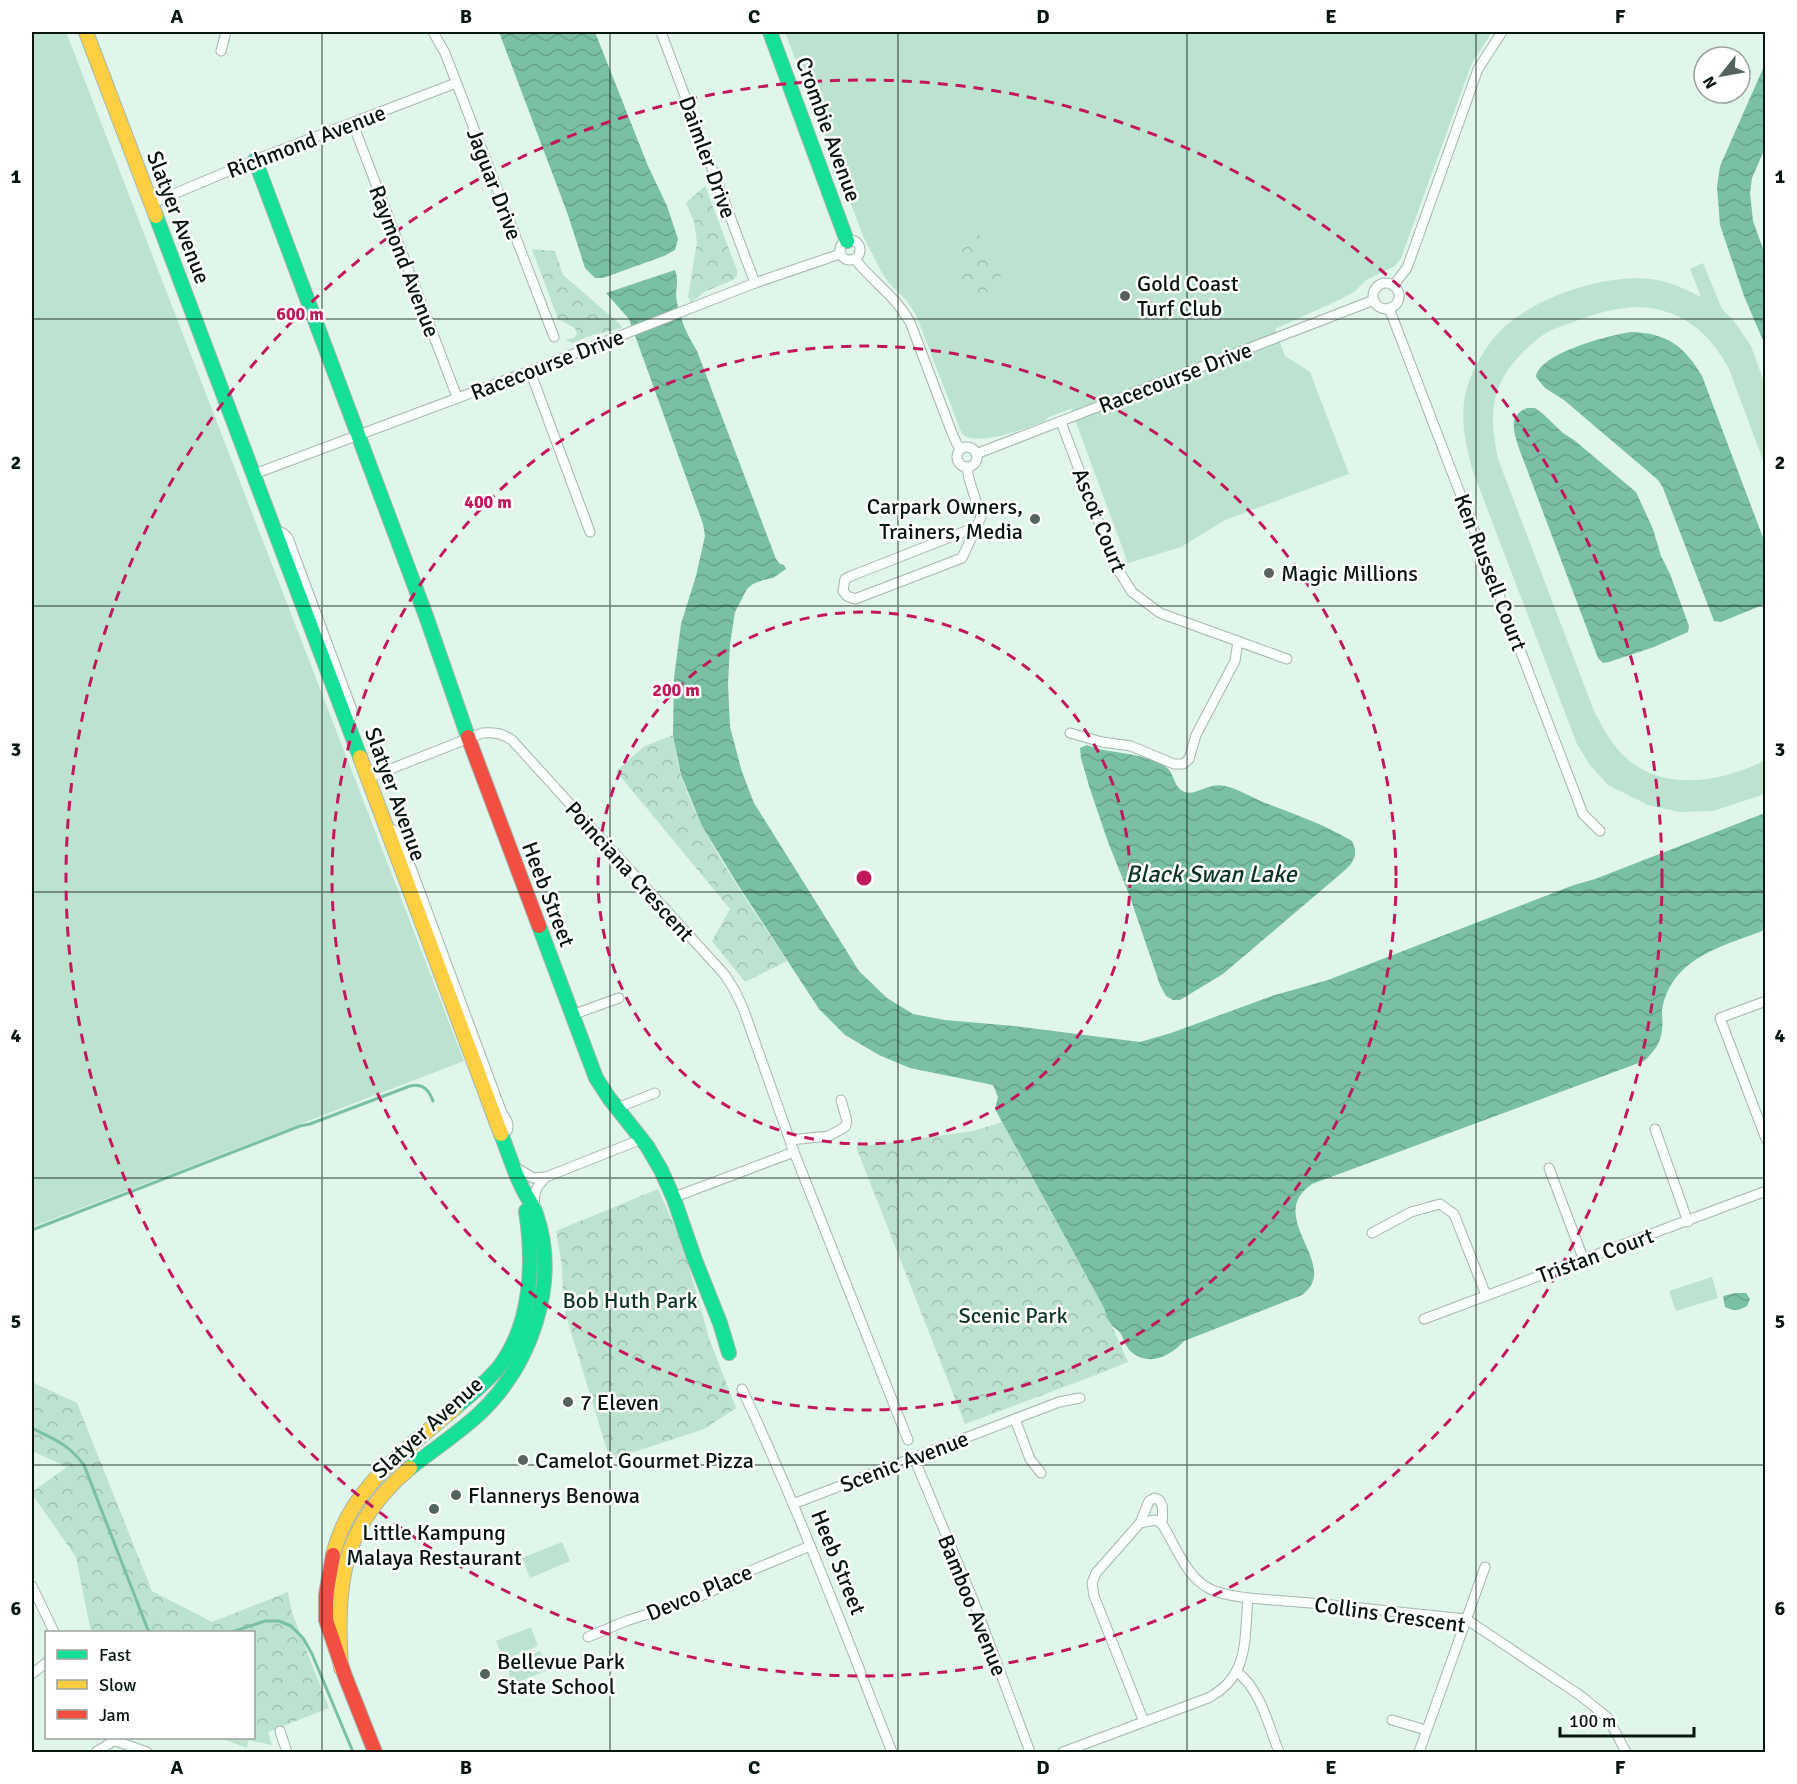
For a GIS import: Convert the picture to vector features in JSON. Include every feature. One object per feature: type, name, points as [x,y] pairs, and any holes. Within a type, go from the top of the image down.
[{"type":"main road","name":"Slatyer Avenue","points":[[86,32],[514,1166],[521,1186],[530,1229],[530,1272],[526,1302],[517,1332],[503,1361],[489,1378],[449,1416],[411,1444],[383,1470],[360,1497],[341,1530],[333,1557],[325,1602],[326,1620],[341,1668],[375,1752]]},
{"type":"main road","name":"Crombie Avenue","points":[[770,32],[847,241]]},
{"type":"main road","name":"Heeb Street","points":[[255,160],[596,1078],[603,1091],[642,1139],[662,1171],[717,1313],[729,1353]]},
{"type":"main road","name":"Slatyer Avenue","points":[[341,1668],[339,1599],[343,1572],[352,1545],[365,1518],[394,1481],[480,1413],[502,1388],[517,1366],[531,1336],[539,1314],[545,1274],[536,1213],[521,1186]]},
{"type":"street","name":"Slatyer Avenue","points":[[93,32],[234,405],[232,417]]},
{"type":"street","points":[[221,51],[226,32]]},
{"type":"street","name":"Jaguar Drive","points":[[433,32],[445,53],[554,338]]},
{"type":"street","name":"Daimler Drive","points":[[661,32],[755,284]]},
{"type":"street","name":"Racecourse Drive","points":[[1393,286],[1407,268],[1478,69],[1502,32]]},
{"type":"street","name":"Richmond Avenue","points":[[157,201],[255,160],[456,84]]},
{"type":"street","name":"Raymond Avenue","points":[[353,124],[457,397]]},
{"type":"street","points":[[847,241],[853,241],[858,245],[859,254],[855,258],[848,260],[840,254],[840,247],[847,241]]},
{"type":"street","name":"Racecourse Drive","points":[[254,474],[840,254]]},
{"type":"street","points":[[855,258],[865,272],[900,306],[910,322],[954,438],[962,449]]},
{"type":"street","name":"Racecourse Drive","points":[[976,454],[1374,300],[1374,291],[1378,285],[1386,283],[1396,289],[1398,298],[1395,305],[1389,308]]},
{"type":"street","points":[[1374,300],[1381,308],[1389,308]]},
{"type":"street","name":"Ken Russell Court","points":[[1389,308],[1583,814],[1600,831]]},
{"type":"street","points":[[530,371],[590,532]]},
{"type":"street","name":"Ascot Court","points":[[1061,422],[1115,565],[1132,592],[1160,613],[1287,659]]},
{"type":"street","points":[[971,448],[976,454],[976,462],[970,467],[961,465],[957,460],[962,449],[971,448]]},
{"type":"street","points":[[967,467],[981,517],[962,558],[855,599],[847,596],[843,591],[845,579],[851,576],[976,527]]},
{"type":"street","points":[[1070,733],[1102,742],[1131,746],[1174,764],[1183,764],[1189,759],[1196,735],[1235,661],[1238,641]]},
{"type":"street","name":"Poinciana Crescent","points":[[368,778],[468,738],[492,732],[503,734],[512,740],[725,975],[743,1008],[794,1152]]},
{"type":"street","points":[[573,1015],[619,998]]},
{"type":"street","points":[[1766,1001],[1720,1018],[1766,1139]]},
{"type":"street","points":[[617,1108],[655,1093]]},
{"type":"street","points":[[790,1140],[829,1136],[845,1127],[847,1121],[841,1100]]},
{"type":"street","points":[[1655,1129],[1688,1222]]},
{"type":"street","points":[[514,1166],[533,1178],[546,1177],[642,1139]]},
{"type":"street","points":[[672,1198],[794,1152],[908,1440]]},
{"type":"street","points":[[1549,1168],[1583,1258]]},
{"type":"street","points":[[536,1213],[534,1198],[536,1187],[546,1177]]},
{"type":"street","name":"Tristan Court","points":[[1424,1319],[1766,1191]]},
{"type":"street","points":[[1372,1233],[1411,1212],[1440,1204],[1455,1214],[1486,1295]]},
{"type":"street","name":"Heeb Street","points":[[742,1389],[770,1448],[892,1752]]},
{"type":"street","name":"Scenic Avenue","points":[[793,1504],[1059,1402],[1080,1398]]},
{"type":"street","points":[[1015,1419],[1030,1459],[1041,1473]]},
{"type":"street","name":"Bamboo Avenue","points":[[914,1458],[974,1602],[1030,1752]]},
{"type":"street","name":"Collins Crescent","points":[[1144,1722],[1094,1596],[1092,1583],[1096,1573],[1140,1523],[1147,1505],[1154,1498],[1163,1504],[1162,1524],[1189,1571],[1209,1589],[1248,1598],[1466,1619],[1590,1703],[1608,1718],[1626,1752]]},
{"type":"street","points":[[1140,1523],[1151,1519],[1162,1524]]},
{"type":"street","name":"Devco Place","points":[[588,1637],[626,1621],[694,1599],[719,1588],[738,1576],[810,1546]]},
{"type":"street","points":[[1419,1752],[1485,1568]]},
{"type":"street","points":[[32,1586],[54,1631]]},
{"type":"street","points":[[1064,1752],[1220,1692],[1237,1672],[1244,1648],[1248,1598]]},
{"type":"street","points":[[32,1674],[45,1664]]},
{"type":"street","points":[[1237,1672],[1255,1691],[1279,1752]]},
{"type":"street","points":[[1392,1720],[1426,1730]]},
{"type":"street","points":[[280,1731],[287,1752]]},
{"type":"street","points":[[96,1752],[116,1739],[147,1752]]},
{"type":"green space","points":[[32,32],[66,32],[464,1061],[32,1227]]},
{"type":"green space","name":"Gold Coast Turf Club","points":[[785,32],[1492,32],[1472,63],[1401,258],[1395,266],[1366,280],[1354,292],[1275,329],[1285,356],[1310,372],[1349,474],[1225,520],[1181,547],[1128,563],[1071,409],[1015,432],[991,438],[970,438],[962,434],[916,315],[907,301],[889,283],[864,238]]},
{"type":"green space","points":[[705,186],[737,270],[737,276],[733,280],[704,292],[691,303],[688,297],[697,242],[694,222],[686,203]]},
{"type":"green space","points":[[978,233],[996,263],[1007,295],[989,299],[972,296],[964,284],[952,242],[968,234]]},
{"type":"green space","points":[[532,249],[555,251],[563,275],[622,328],[572,343],[565,340],[574,338],[577,334],[575,328],[558,319]]},
{"type":"green space","points":[[1703,263],[1722,309],[1734,321],[1751,346],[1765,385],[1765,466],[1729,369],[1718,351],[1705,335],[1689,322],[1657,309],[1631,307],[1606,311],[1546,333],[1525,350],[1508,370],[1499,386],[1493,411],[1498,459],[1594,711],[1606,734],[1622,754],[1637,766],[1654,775],[1672,779],[1711,778],[1748,768],[1765,760],[1765,794],[1713,811],[1679,812],[1648,805],[1608,785],[1590,765],[1577,744],[1472,469],[1465,438],[1463,408],[1470,380],[1477,364],[1496,335],[1516,317],[1572,290],[1612,280],[1650,279],[1683,288],[1701,297],[1690,269]]},
{"type":"green space","points":[[673,735],[681,776],[701,824],[728,872],[787,961],[745,982],[712,941],[730,909],[616,771],[645,746]]},
{"type":"green space","name":"Scenic Park","points":[[1002,1122],[1103,1306],[1128,1362],[965,1424],[856,1147],[973,1131]]},
{"type":"green space","name":"Bob Huth Park","points":[[658,1189],[682,1243],[710,1341],[736,1408],[704,1429],[610,1460],[563,1306],[562,1266],[556,1231]]},
{"type":"green space","points":[[1712,1277],[1718,1298],[1676,1311],[1669,1291]]},
{"type":"green space","points":[[32,1382],[77,1403],[152,1591],[212,1622],[288,1592],[292,1613],[329,1708],[268,1732],[272,1745],[248,1740],[247,1748],[224,1739],[255,1739],[255,1631],[91,1631],[76,1557],[32,1494],[67,1467],[32,1451]]},
{"type":"green space","points":[[562,1542],[570,1561],[530,1578],[522,1558]]},
{"type":"green space","points":[[531,1627],[538,1646],[504,1660],[496,1641]]},
{"type":"green space","points":[[540,1651],[548,1670],[513,1684],[506,1665]]},
{"type":"water","points":[[499,32],[595,32],[648,166],[667,206],[678,239],[675,250],[603,278],[595,278],[585,268],[568,215]]},
{"type":"water","points":[[1765,64],[1765,148],[1752,178],[1750,193],[1753,221],[1765,254],[1765,345],[1744,296],[1720,225],[1717,187],[1720,166],[1747,105],[1752,105],[1752,93]]},
{"type":"water","points":[[675,270],[676,297],[682,321],[697,351],[776,559],[786,569],[773,578],[753,584],[747,589],[735,612],[730,644],[728,684],[730,727],[742,772],[754,803],[859,971],[887,998],[913,1014],[945,1020],[1140,1042],[1275,995],[1328,980],[1765,813],[1765,930],[1716,949],[1687,966],[1667,993],[1662,1011],[1660,1039],[1644,1061],[1312,1184],[1299,1197],[1296,1211],[1298,1226],[1314,1270],[1312,1283],[1302,1295],[1184,1341],[1174,1351],[1161,1357],[1147,1359],[1134,1354],[1110,1322],[995,1109],[998,1097],[993,1085],[910,1068],[879,1055],[845,1035],[819,1009],[702,826],[681,775],[673,735],[674,678],[681,624],[696,576],[705,536],[703,524],[629,319],[606,293]]},
{"type":"water","points":[[1631,332],[1654,335],[1673,343],[1688,356],[1702,376],[1765,543],[1765,604],[1721,622],[1714,621],[1658,480],[1564,400],[1545,388],[1536,377],[1540,368],[1562,353],[1593,341]]},
{"type":"water","points":[[1535,408],[1542,413],[1636,492],[1670,574],[1689,626],[1688,632],[1654,647],[1609,662],[1603,663],[1598,658],[1516,439],[1514,421],[1520,411]]},
{"type":"water","name":"Black Swan Lake","points":[[1087,745],[1156,762],[1169,770],[1178,787],[1185,792],[1194,792],[1219,785],[1235,789],[1352,841],[1355,856],[1344,871],[1223,974],[1180,1000],[1173,1000],[1166,996],[1160,985],[1089,786],[1080,748]]},
{"type":"water","points":[[1746,1293],[1750,1299],[1747,1306],[1736,1310],[1725,1307],[1723,1296]]},
{"type":"waterway","points":[[32,1230],[410,1086],[425,1088],[433,1101]]},
{"type":"waterway","points":[[32,1428],[66,1447],[84,1465],[150,1631]]},
{"type":"waterway","points":[[235,1631],[265,1621],[279,1621],[291,1626],[303,1638],[312,1654],[353,1752]]},
{"type":"traffic: fast","points":[[770,32],[847,241]]},
{"type":"traffic: fast","points":[[255,160],[426,616],[468,737]]},
{"type":"traffic: fast","points":[[156,216],[360,757]]},
{"type":"traffic: fast","points":[[539,926],[596,1078],[647,1146],[674,1199],[729,1353]]},
{"type":"traffic: fast","points":[[410,1468],[471,1421],[497,1394],[513,1372],[536,1321],[545,1267],[543,1240],[536,1214],[518,1179],[501,1134]]},
{"type":"traffic: fast","points":[[455,1408],[499,1367],[518,1332],[524,1312],[530,1272],[526,1211]]},
{"type":"traffic: slow","points":[[86,32],[156,216]]},
{"type":"traffic: slow","points":[[360,757],[501,1134]]},
{"type":"traffic: slow","points":[[333,1555],[341,1531],[366,1490],[399,1455],[455,1408]]},
{"type":"traffic: slow","points":[[341,1668],[340,1609],[342,1583],[348,1558],[369,1512],[387,1490],[410,1468]]},
{"type":"traffic: jam","points":[[468,737],[539,926]]},
{"type":"traffic: jam","points":[[333,1555],[326,1595],[326,1620],[375,1752]]},
{"type":"place","name":"Gold Coast Turf Club","points":[[1125,296]]},
{"type":"place","name":"Carpark Owners, Trainers, Media","points":[[1035,519]]},
{"type":"place","name":"Magic Millions","points":[[1269,573]]},
{"type":"place","name":"7 Eleven","points":[[568,1402]]},
{"type":"place","name":"Camelot Gourmet Pizza","points":[[523,1460]]},
{"type":"place","name":"Flannerys Benowa","points":[[456,1495]]},
{"type":"place","name":"Little Kampung Malaya Restaurant","points":[[434,1509]]},
{"type":"place","name":"Bellevue Park State School","points":[[485,1674]]}]
